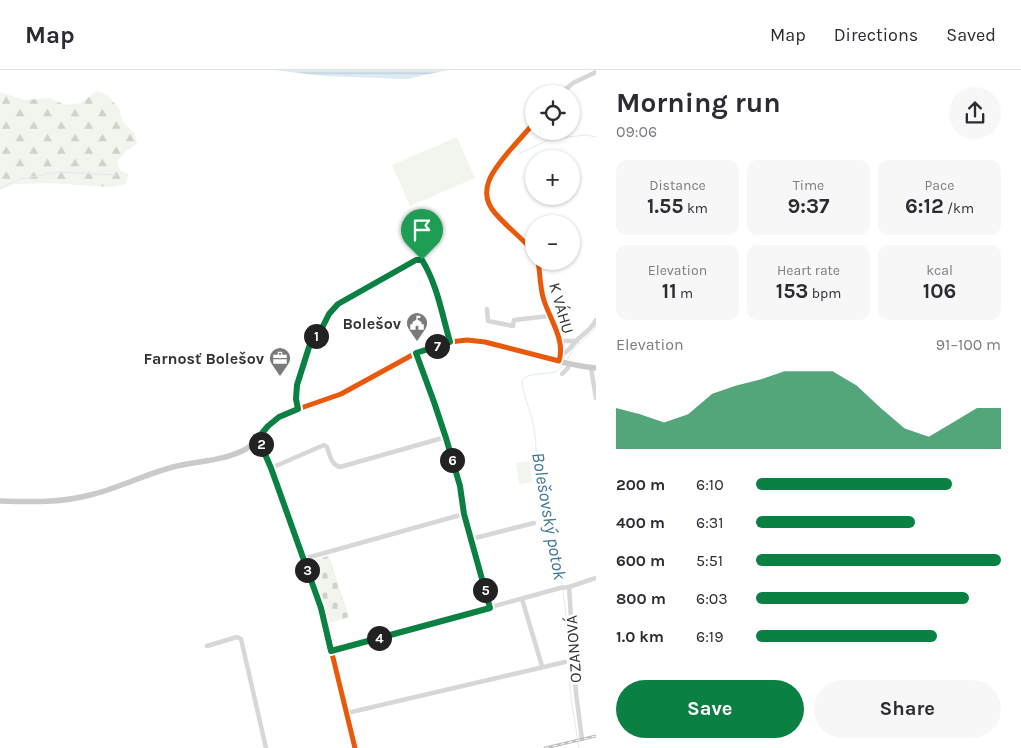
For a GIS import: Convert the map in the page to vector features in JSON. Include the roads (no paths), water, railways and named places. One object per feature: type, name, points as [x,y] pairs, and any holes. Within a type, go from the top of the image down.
[{"type":"main road","points":[[0,501],[59,501],[93,495],[161,471],[187,464],[214,460],[238,452],[248,447],[279,417],[341,394],[416,353],[450,342],[466,340],[483,342],[594,368]]},
{"type":"street","points":[[571,85],[596,72]]},
{"type":"street","points":[[525,133],[493,171],[487,194],[488,200],[496,214],[525,243]]},
{"type":"street","points":[[298,409],[296,399],[297,385],[306,356],[310,344],[329,314],[338,304],[416,260],[422,260],[430,272],[450,342]]},
{"type":"street","name":"K VÁHU","points":[[539,270],[542,294],[549,316],[558,332],[563,361]]},
{"type":"street","points":[[487,309],[488,321],[513,326],[514,320],[549,316]]},
{"type":"street","name":"K VÁHU","points":[[563,361],[567,352],[590,329],[596,320]]},
{"type":"street","name":"K VÁHU","points":[[559,341],[577,341]]},
{"type":"street","points":[[416,353],[446,438],[460,486],[464,514],[490,608]]},
{"type":"street","points":[[562,374],[567,369],[563,361]]},
{"type":"street","points":[[594,368],[596,398]]},
{"type":"street","points":[[258,438],[271,468],[321,608],[355,748]]},
{"type":"street","points":[[271,468],[324,445],[327,447],[333,464],[340,467],[446,438]]},
{"type":"street","points":[[302,559],[464,514]]},
{"type":"street","points":[[471,539],[534,523]]},
{"type":"street","points":[[331,651],[596,578]]},
{"type":"street","name":"OZANOVÁ","points":[[564,587],[582,739]]},
{"type":"street","points":[[522,599],[542,666]]},
{"type":"street","points":[[207,646],[238,636],[241,639],[266,748]]},
{"type":"street","points":[[347,712],[565,662]]},
{"type":"waterway","points":[[518,154],[551,139],[586,135],[596,137]]},
{"type":"waterway","points":[[0,188],[20,179],[59,172],[116,175]]},
{"type":"waterway","name":"Bolešovský potok","points":[[566,361],[575,347],[596,326]]},
{"type":"waterway","name":"Bolešovský potok","points":[[562,586],[552,514],[522,381],[527,376],[555,372],[564,365]]},
{"type":"waterway","name":"Bolešovský potok","points":[[563,590],[567,626],[570,691],[579,748]]},
{"type":"railway","points":[[545,748],[596,736]]},
{"type":"place","name":"Bolešov","points":[[417,342]]},
{"type":"place","name":"Farnosť Bolešov","points":[[280,377]]}]
